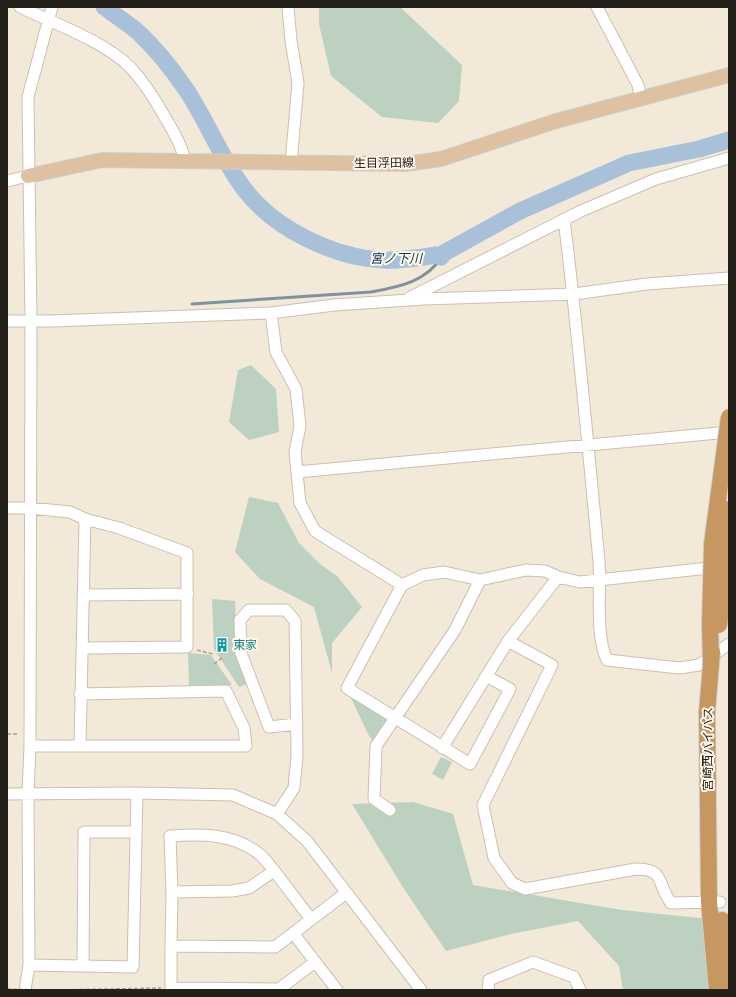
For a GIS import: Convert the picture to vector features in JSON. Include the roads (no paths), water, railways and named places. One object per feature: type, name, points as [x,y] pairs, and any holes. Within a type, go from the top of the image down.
[{"type":"highway","points":[[711,661],[712,544],[729,417]]},
{"type":"highway","name":"宮崎西バイパス","points":[[717,990],[714,902],[713,777],[709,712],[711,661],[729,509]]},
{"type":"highway","name":"宮崎西バイパス","points":[[709,712],[729,543]]},
{"type":"highway","name":"宮崎西バイパス","points":[[714,902],[729,986]]},
{"type":"main road","name":"生目浮田線","points":[[28,176],[102,160],[406,164],[442,159],[556,121],[729,75]]},
{"type":"street","points":[[20,7],[91,41],[129,66],[147,88],[162,111],[183,151],[185,161]]},
{"type":"street","points":[[25,990],[29,965],[28,794],[30,746],[30,321],[28,97],[47,20],[52,7]]},
{"type":"street","points":[[288,7],[290,41],[298,83],[291,163]]},
{"type":"street","points":[[597,7],[638,85],[641,99]]},
{"type":"street","points":[[404,301],[564,219],[656,179],[729,158]]},
{"type":"street","points":[[7,181],[28,176]]},
{"type":"street","points":[[564,219],[574,294],[600,580],[601,648],[607,660],[679,668],[699,665],[729,644]]},
{"type":"street","points":[[7,321],[272,313],[334,305],[469,296],[574,294],[647,284],[729,278]]},
{"type":"street","points":[[272,313],[276,352],[296,389],[300,426],[295,452],[300,503],[315,530],[402,585]]},
{"type":"street","points":[[297,472],[729,432]]},
{"type":"street","points":[[7,508],[30,508],[70,512],[85,519],[119,528],[187,554],[187,647],[83,648]]},
{"type":"street","points":[[80,745],[85,519]]},
{"type":"street","points":[[486,676],[510,689],[470,764],[347,688],[402,585],[423,575],[444,572],[480,580],[526,570],[545,571],[580,582],[729,566]]},
{"type":"street","points":[[442,748],[508,641],[558,576]]},
{"type":"street","points":[[390,810],[374,799],[376,746],[455,630],[480,580]]},
{"type":"street","points":[[83,595],[188,594]]},
{"type":"street","points":[[277,814],[294,788],[297,756],[297,724],[295,621],[286,610],[249,610],[240,620],[241,652],[270,727],[297,724]]},
{"type":"street","points":[[508,641],[552,665],[483,805],[494,858],[512,883],[525,889],[636,869],[649,869],[658,877],[670,903],[714,902]]},
{"type":"street","points":[[30,746],[246,746],[244,728],[226,691],[80,694]]},
{"type":"street","points":[[29,965],[133,967],[137,793]]},
{"type":"street","points":[[7,794],[137,793],[234,795],[277,814],[307,841],[421,990]]},
{"type":"street","points":[[83,966],[84,832],[136,832]]},
{"type":"street","points":[[311,919],[274,871],[259,854],[247,846],[228,838],[198,834],[170,836],[172,892],[171,988],[207,990],[279,990],[315,962]]},
{"type":"street","points":[[172,892],[232,891],[249,888],[274,871]]},
{"type":"street","points":[[171,946],[275,947],[346,893]]},
{"type":"street","points":[[293,933],[337,990]]},
{"type":"street","points":[[488,990],[489,980],[532,962],[574,977],[580,990]]},
{"type":"waterway","name":"宮ノ下川","points":[[104,7],[138,32],[169,66],[193,100],[236,178],[257,204],[272,217],[306,238],[325,247],[363,258],[389,260],[436,255],[441,257],[444,253],[520,211],[629,163],[699,149],[729,140]]},
{"type":"waterway","points":[[192,304],[371,292],[391,288],[420,278],[428,272],[441,257]]},
{"type":"place","name":"東家","points":[[222,645]]}]
